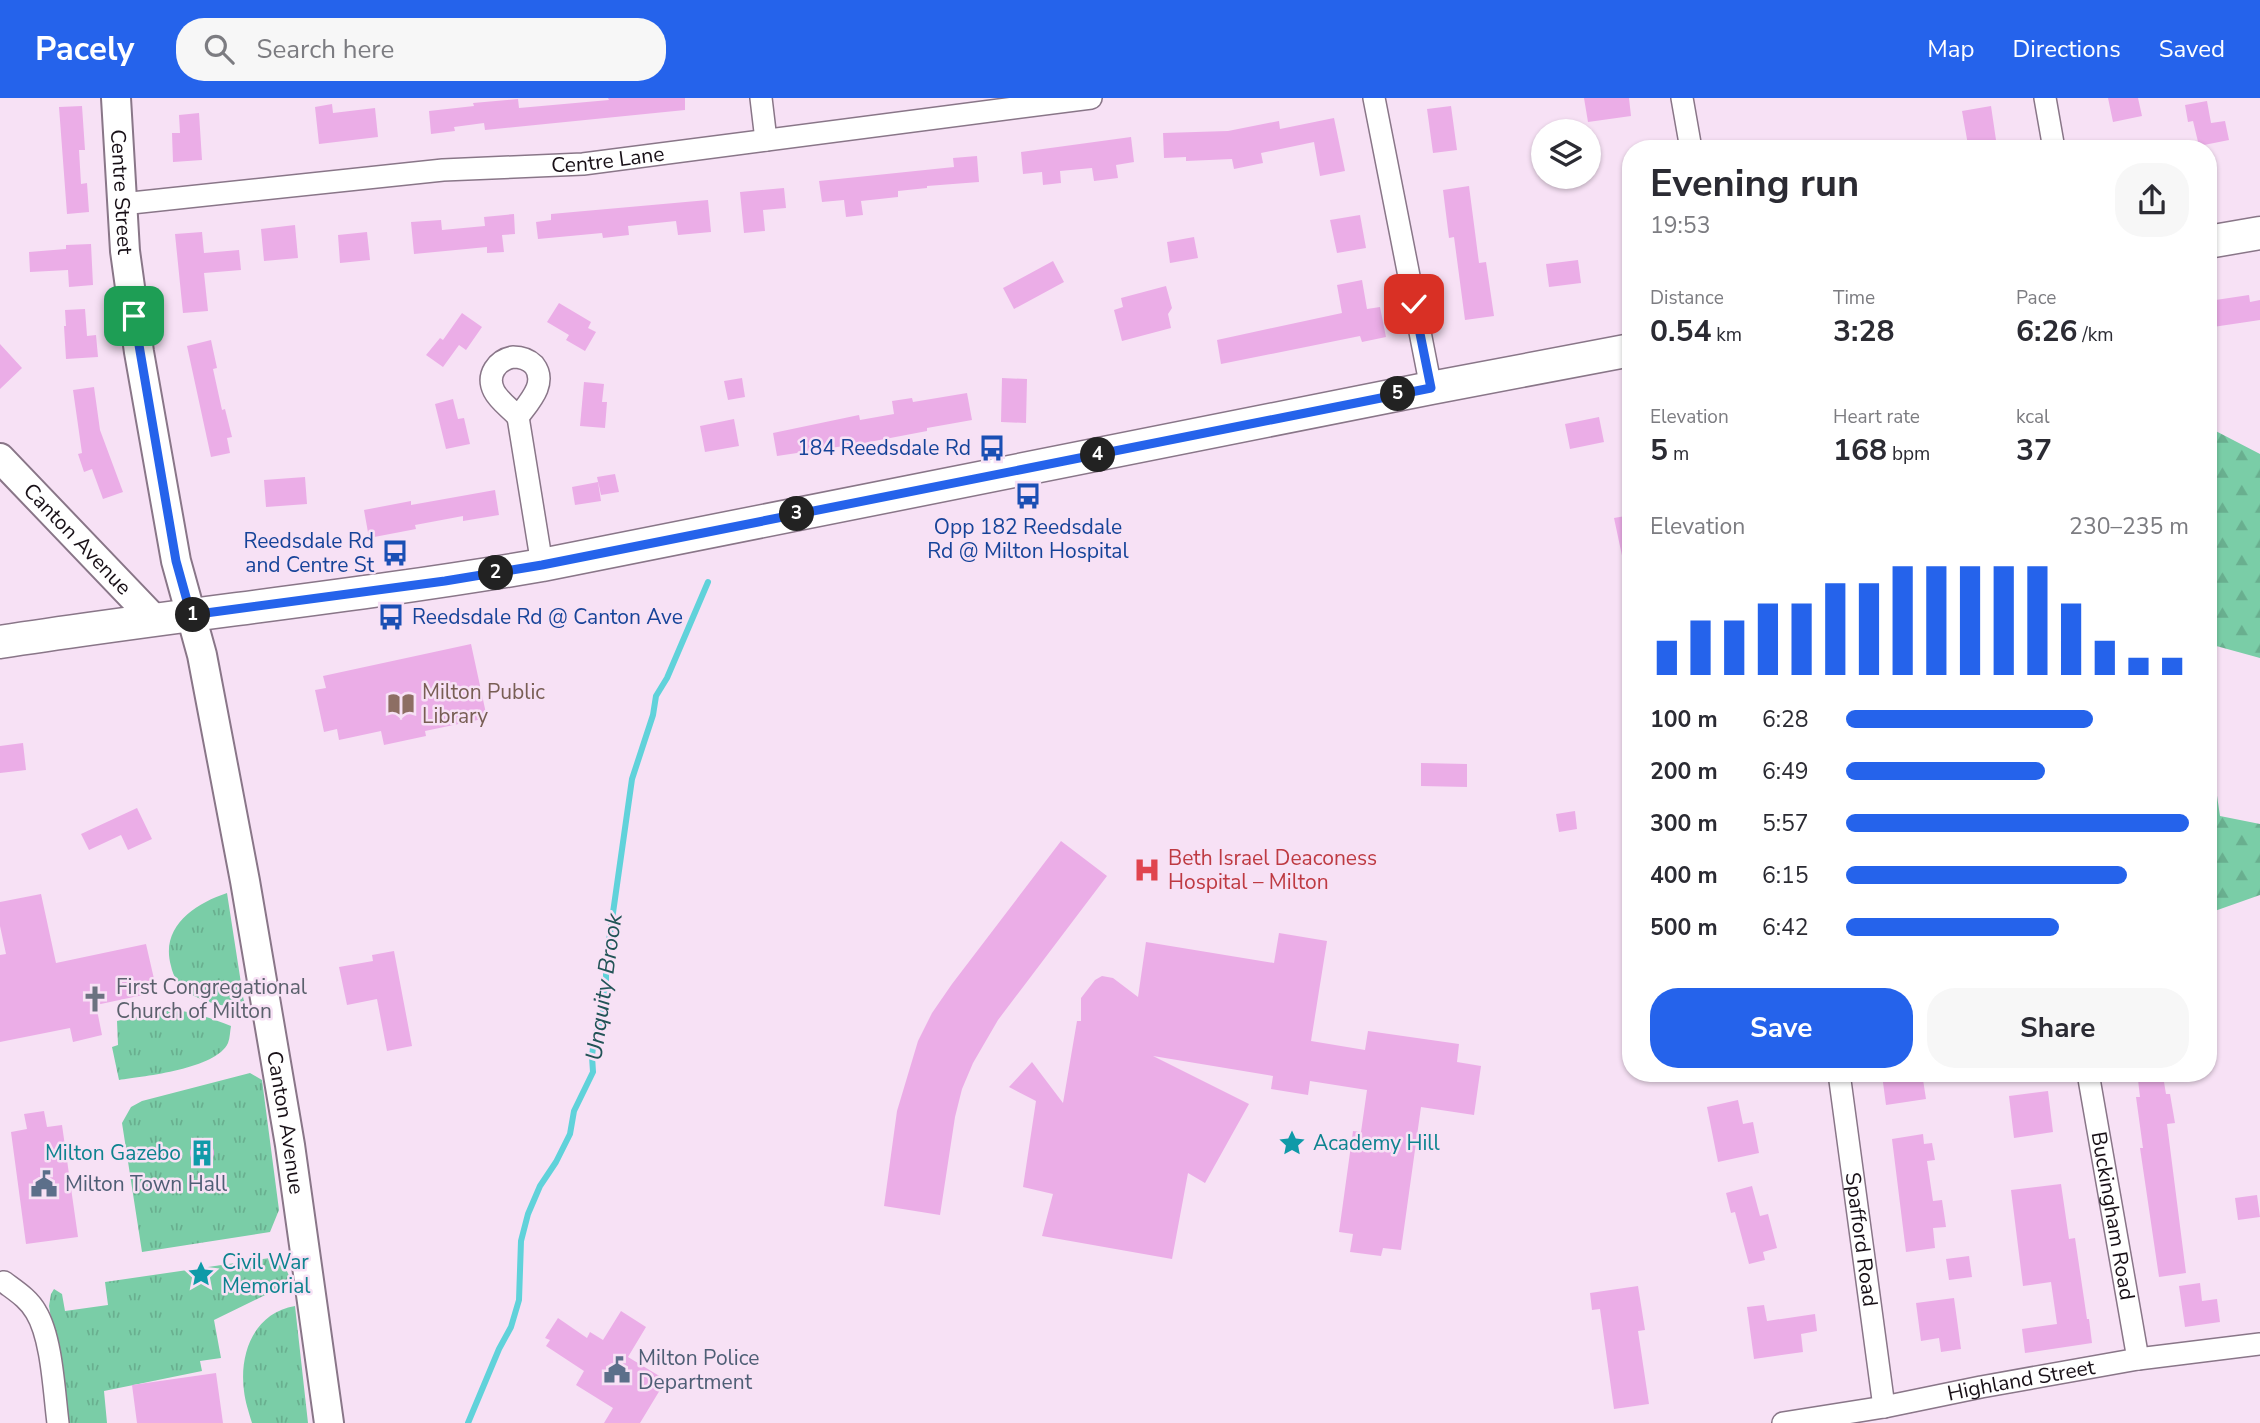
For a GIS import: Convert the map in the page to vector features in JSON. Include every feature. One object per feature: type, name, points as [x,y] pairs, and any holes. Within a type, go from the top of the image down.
[{"type":"main road","name":"Centre Street","points":[[116,98],[128,273],[143,377],[176,561],[191,615]]},
{"type":"main road","points":[[2217,240],[2260,233]]},
{"type":"main road","points":[[0,642],[445,581],[542,565],[1622,352]]},
{"type":"main road","name":"Canton Avenue","points":[[0,458],[155,620]]},
{"type":"main road","name":"Canton Avenue","points":[[191,615],[202,655],[269,1015],[303,1231],[329,1423]]},
{"type":"street","points":[[761,98],[766,140]]},
{"type":"street","name":"Centre Lane","points":[[122,204],[443,170],[583,164],[1091,98]]},
{"type":"street","points":[[1374,98],[1431,388]]},
{"type":"street","points":[[1682,98],[1689,140]]},
{"type":"street","points":[[2045,98],[2052,140]]},
{"type":"street","points":[[518,416],[542,565]]},
{"type":"street","name":"Spafford Road","points":[[1840,1082],[1884,1407]]},
{"type":"street","name":"Buckingham Road","points":[[2090,1082],[2137,1359]]},
{"type":"street","points":[[4,1282],[29,1302],[41,1322],[48,1350],[58,1423]]},
{"type":"street","name":"Highland Street","points":[[1783,1423],[1884,1407],[2137,1359],[2260,1344]]},
{"type":"green space","points":[[2217,432],[2260,454],[2260,658],[2217,646]]},
{"type":"green space","points":[[2217,796],[2220,816],[2260,824],[2260,895],[2217,910]]},
{"type":"green space","points":[[227,893],[245,1009],[216,1004],[194,996],[179,984],[171,966],[170,940],[182,919],[203,904]]},
{"type":"green space","points":[[167,1010],[208,1017],[231,1026],[228,1043],[221,1052],[195,1065],[119,1080],[112,1047],[118,1045],[117,1021]]},
{"type":"green space","points":[[250,1073],[262,1080],[279,1210],[270,1232],[142,1252],[122,1123],[131,1107],[142,1101]]},
{"type":"green space","points":[[270,1258],[284,1265],[292,1282],[214,1320],[221,1358],[200,1361],[202,1371],[104,1391],[107,1423],[68,1423],[49,1306],[54,1289],[62,1294],[65,1311],[108,1305],[105,1282]]},
{"type":"green space","points":[[295,1306],[308,1423],[252,1423],[243,1377],[247,1349],[252,1337],[269,1317]]},
{"type":"building","points":[[608,98],[685,98],[685,110],[485,130],[484,123],[454,127],[455,131],[431,134],[429,111],[518,99],[519,108],[609,100]]},
{"type":"building","points":[[1584,98],[1629,98],[1631,116],[1601,120],[1588,119]]},
{"type":"building","points":[[2108,98],[2138,98],[2142,116],[2113,122]]},
{"type":"building","points":[[2207,101],[2211,123],[2225,121],[2229,140],[2217,142],[2217,140],[2198,140],[2193,121],[2188,122],[2185,105]]},
{"type":"building","points":[[332,104],[333,113],[375,108],[378,137],[319,144],[315,107]]},
{"type":"building","points":[[82,106],[85,150],[79,150],[81,184],[87,183],[89,212],[67,214],[59,107]]},
{"type":"building","points":[[1451,106],[1457,150],[1433,153],[1427,109]]},
{"type":"building","points":[[1991,106],[1996,140],[1967,140],[1962,111]]},
{"type":"building","points":[[199,113],[202,160],[173,162],[172,133],[180,133],[179,115]]},
{"type":"building","points":[[1334,118],[1345,171],[1320,176],[1314,142],[1261,153],[1263,163],[1234,169],[1232,159],[1186,161],[1186,157],[1164,158],[1163,133],[1228,131],[1279,121],[1280,129]]},
{"type":"building","points":[[1131,137],[1134,162],[1116,165],[1118,178],[1094,181],[1092,168],[1060,171],[1061,183],[1043,185],[1042,172],[1023,174],[1021,152]]},
{"type":"building","points":[[977,156],[979,182],[927,186],[898,191],[898,197],[861,201],[863,215],[846,217],[844,200],[822,202],[819,181],[954,167],[953,158]]},
{"type":"building","points":[[1469,186],[1479,263],[1486,262],[1494,316],[1465,320],[1454,237],[1449,238],[1443,190]]},
{"type":"building","points":[[784,188],[786,208],[763,210],[765,231],[744,233],[740,192]]},
{"type":"building","points":[[708,200],[711,232],[678,235],[676,221],[628,226],[629,235],[603,238],[602,233],[538,239],[536,222],[551,220],[551,214]]},
{"type":"building","points":[[514,214],[515,234],[502,235],[504,252],[487,253],[487,247],[414,254],[411,222],[441,220],[442,230],[485,226],[484,217]]},
{"type":"building","points":[[1360,215],[1366,248],[1337,253],[1330,220]]},
{"type":"building","points":[[295,225],[298,258],[264,261],[261,229]]},
{"type":"building","points":[[202,232],[204,253],[239,250],[241,270],[204,273],[208,311],[183,313],[175,234]]},
{"type":"building","points":[[367,232],[370,260],[340,263],[338,235]]},
{"type":"building","points":[[1194,237],[1198,258],[1170,263],[1167,242]]},
{"type":"building","points":[[91,244],[93,285],[69,287],[68,270],[30,272],[29,252],[66,249],[66,245]]},
{"type":"building","points":[[1578,260],[1581,283],[1549,287],[1546,264]]},
{"type":"building","points":[[1053,261],[1064,282],[1014,309],[1003,288]]},
{"type":"building","points":[[1362,280],[1367,309],[1380,307],[1386,337],[1362,342],[1360,336],[1221,364],[1217,340],[1342,313],[1337,285]]},
{"type":"building","points":[[1166,286],[1172,308],[1168,314],[1171,328],[1122,341],[1114,310],[1123,307],[1121,298]]},
{"type":"building","points":[[2249,295],[2250,302],[2260,300],[2260,320],[2217,326],[2217,300]]},
{"type":"building","points":[[559,303],[591,322],[588,328],[596,332],[585,351],[566,340],[569,335],[547,322]]},
{"type":"building","points":[[85,309],[87,336],[96,335],[98,357],[66,359],[65,310]]},
{"type":"building","points":[[462,313],[482,327],[466,350],[459,345],[443,367],[426,355],[440,338],[443,340]]},
{"type":"building","points":[[211,340],[217,368],[213,369],[222,410],[225,409],[232,437],[227,438],[230,453],[211,457],[187,346]]},
{"type":"building","points":[[0,344],[22,368],[0,389]]},
{"type":"building","points":[[742,378],[745,397],[728,400],[724,381]]},
{"type":"building","points":[[1002,378],[1027,379],[1026,423],[1001,422]]},
{"type":"building","points":[[584,382],[604,384],[602,402],[607,402],[605,428],[580,426]]},
{"type":"building","points":[[94,387],[100,430],[123,492],[103,499],[92,469],[84,472],[78,454],[82,453],[73,390]]},
{"type":"building","points":[[967,393],[972,420],[864,443],[777,456],[773,433],[859,415],[860,420],[894,414],[892,401],[912,398],[913,402]]},
{"type":"building","points":[[453,399],[458,419],[464,418],[470,444],[446,449],[435,404]]},
{"type":"building","points":[[1599,417],[1604,442],[1570,449],[1565,424]]},
{"type":"building","points":[[734,419],[739,446],[705,452],[700,426]]},
{"type":"building","points":[[615,474],[619,492],[601,495],[597,477]]},
{"type":"building","points":[[305,477],[307,504],[266,507],[264,480]]},
{"type":"building","points":[[598,482],[601,501],[575,505],[572,487]]},
{"type":"building","points":[[495,490],[499,515],[463,521],[463,516],[415,525],[416,529],[369,538],[364,510],[411,501],[411,505]]},
{"type":"building","points":[[1622,517],[1622,556],[1614,518]]},
{"type":"building","name":"Milton Public Library","points":[[471,644],[487,718],[425,731],[426,736],[384,745],[381,731],[339,740],[337,729],[324,732],[315,690],[326,688],[323,676]]},
{"type":"building","points":[[23,743],[26,770],[0,773],[0,746]]},
{"type":"building","points":[[1421,763],[1467,764],[1467,787],[1421,786]]},
{"type":"building","points":[[137,808],[152,839],[128,850],[121,835],[89,850],[81,834]]},
{"type":"building","points":[[1575,811],[1577,829],[1559,832],[1556,814]]},
{"type":"building","points":[[1061,841],[1107,876],[998,1020],[973,1063],[962,1089],[955,1117],[940,1215],[884,1206],[897,1111],[918,1041],[932,1013],[952,984]]},
{"type":"building","points":[[41,894],[56,963],[146,944],[157,992],[96,1005],[102,1035],[73,1042],[70,1028],[0,1042],[0,955],[6,954],[0,926],[0,902]]},
{"type":"building","points":[[1279,933],[1327,941],[1311,1041],[1365,1050],[1368,1031],[1459,1044],[1457,1062],[1481,1066],[1474,1115],[1421,1107],[1401,1250],[1383,1248],[1381,1256],[1350,1252],[1353,1234],[1339,1232],[1353,1131],[1361,1132],[1367,1090],[1310,1081],[1308,1095],[1271,1089],[1273,1076],[1153,1056],[1249,1104],[1205,1183],[1188,1173],[1172,1259],[1042,1236],[1053,1194],[1023,1187],[1036,1101],[1009,1087],[1032,1062],[1063,1103],[1077,1021],[1081,1021],[1081,998],[1095,980],[1102,976],[1113,978],[1138,997],[1146,942],[1274,963]]},
{"type":"building","points":[[394,951],[412,1046],[387,1051],[377,999],[347,1005],[339,967],[373,961],[372,955]]},
{"type":"building","points":[[1883,1082],[1923,1082],[1926,1099],[1886,1105]]},
{"type":"building","points":[[2138,1082],[2164,1082],[2166,1094],[2170,1094],[2175,1123],[2167,1124],[2186,1273],[2159,1277],[2140,1148],[2143,1148],[2136,1097],[2140,1097]]},
{"type":"building","points":[[2048,1091],[2053,1132],[2014,1138],[2009,1096]]},
{"type":"building","points":[[1738,1100],[1743,1124],[1753,1122],[1759,1153],[1718,1162],[1707,1107]]},
{"type":"building","name":"Milton Town Hall","points":[[44,1111],[47,1127],[62,1125],[78,1237],[26,1244],[11,1132],[27,1129],[24,1114]]},
{"type":"building","points":[[1923,1134],[1924,1144],[1932,1143],[1935,1160],[1927,1161],[1933,1201],[1942,1200],[1946,1227],[1933,1228],[1935,1248],[1906,1252],[1892,1139]]},
{"type":"building","name":"Milton Gazebo","points":[[202,1141],[213,1148],[214,1153],[207,1164],[202,1165],[191,1158],[190,1153],[197,1142]]},
{"type":"building","points":[[2061,1184],[2069,1239],[2075,1238],[2092,1343],[2025,1353],[2022,1329],[2057,1324],[2051,1282],[2023,1286],[2011,1190]]},
{"type":"building","points":[[1752,1186],[1760,1216],[1768,1214],[1777,1248],[1763,1252],[1765,1260],[1749,1264],[1735,1212],[1731,1213],[1726,1193]]},
{"type":"building","points":[[2257,1195],[2260,1217],[2238,1220],[2235,1198]]},
{"type":"building","points":[[1969,1256],[1972,1277],[1949,1280],[1946,1259]]},
{"type":"building","points":[[2200,1283],[2202,1301],[2217,1299],[2220,1322],[2185,1327],[2179,1286]]},
{"type":"building","points":[[1638,1286],[1645,1330],[1638,1331],[1649,1404],[1614,1409],[1600,1309],[1592,1310],[1590,1293]]},
{"type":"building","points":[[1954,1298],[1961,1349],[1941,1352],[1939,1338],[1921,1341],[1916,1303]]},
{"type":"building","points":[[1764,1305],[1767,1321],[1815,1314],[1817,1331],[1801,1334],[1803,1352],[1754,1359],[1747,1307]]},
{"type":"building","name":"Milton Police Department","points":[[621,1311],[646,1327],[628,1357],[666,1380],[640,1423],[604,1423],[613,1408],[576,1385],[584,1371],[546,1346],[550,1340],[545,1338],[558,1318],[587,1338],[590,1332],[603,1340]]},
{"type":"building","points":[[216,1373],[223,1423],[137,1423],[132,1385]]},
{"type":"waterway","name":"Unquity Brook","points":[[468,1423],[511,1327],[519,1300],[521,1241],[528,1214],[540,1186],[570,1134],[574,1111],[593,1072],[594,1039],[602,1016],[606,989],[606,962],[632,779],[653,715],[656,696],[667,678],[708,582]]},
{"type":"place","name":"184 Reedsdale Rd","points":[[992,448]]},
{"type":"place","name":"Opp 182 Reedsdale Rd @ Milton Hospital","points":[[1028,496]]},
{"type":"place","name":"Reedsdale Rd and Centre St","points":[[395,553]]},
{"type":"place","name":"Reedsdale Rd @ Canton Ave","points":[[391,617]]},
{"type":"place","name":"Milton Public Library","points":[[401,704]]},
{"type":"place","name":"Beth Israel Deaconess Hospital – Milton","points":[[1147,870]]},
{"type":"place","name":"First Congregational Church of Milton","points":[[95,999]]},
{"type":"place","name":"Academy Hill","points":[[1292,1143]]},
{"type":"place","name":"Milton Gazebo","points":[[202,1153]]},
{"type":"place","name":"Milton Town Hall","points":[[44,1184]]},
{"type":"place","name":"Civil War Memorial","points":[[201,1274]]},
{"type":"place","name":"Milton Police Department","points":[[617,1370]]},
{"type":"route","points":[[134,316],[176,561],[191,615],[445,581],[624,550],[1431,388],[1414,304]]}]
